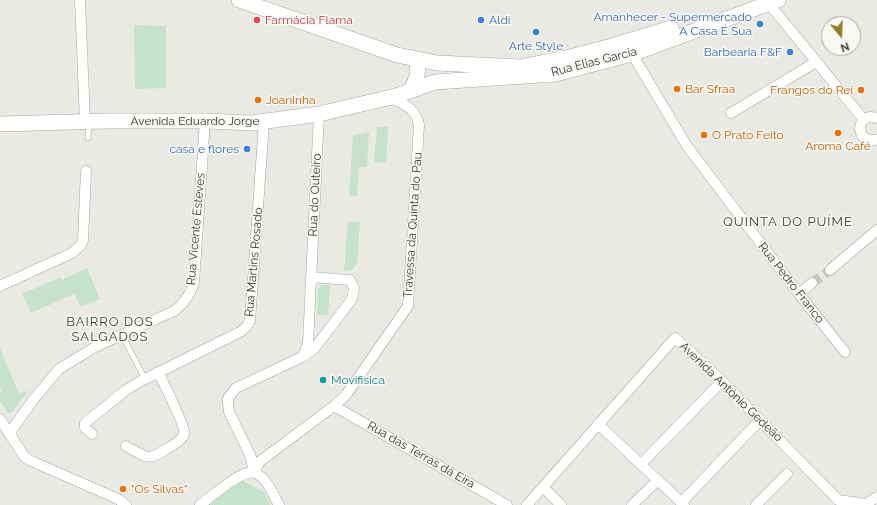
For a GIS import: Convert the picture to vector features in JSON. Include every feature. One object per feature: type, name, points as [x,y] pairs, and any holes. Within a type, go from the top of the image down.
[{"type":"main road","name":"Rua Elias Garcia","points":[[239,0],[397,55],[437,63],[521,68],[570,57],[659,33],[741,4],[747,0]]},
{"type":"main road","name":"Rua Elias Garcia","points":[[411,90],[435,82],[555,74],[632,54],[771,1]]},
{"type":"main road","points":[[411,90],[417,78],[417,59]]},
{"type":"main road","name":"Avenida Eduardo Jorge","points":[[0,124],[87,121],[205,121],[252,123],[319,114],[389,98],[411,90]]},
{"type":"street","points":[[80,0],[87,121]]},
{"type":"street","points":[[771,1],[816,62],[864,120]]},
{"type":"street","name":"Rua Pedro Franco","points":[[632,54],[686,146],[845,352]]},
{"type":"street","points":[[731,113],[816,62]]},
{"type":"street","name":"Travessa da Quinta do Pau","points":[[256,474],[259,462],[263,458],[334,406],[346,395],[408,306],[419,125],[418,118],[410,108],[389,98]]},
{"type":"street","name":"Rua do Outeiro","points":[[302,357],[308,343],[319,114]]},
{"type":"street","points":[[877,118],[868,117],[860,125],[861,134],[868,140],[877,139]]},
{"type":"street","name":"Rua Vicente Esteves","points":[[4,426],[38,394],[59,369],[95,347],[174,311],[185,301],[194,283],[205,121]]},
{"type":"street","name":"Rua Martins Rosado","points":[[92,434],[85,428],[85,423],[126,390],[158,372],[240,332],[250,321],[264,122]]},
{"type":"street","points":[[0,286],[72,253],[81,245],[83,240],[86,171]]},
{"type":"street","points":[[830,270],[875,236]]},
{"type":"street","points":[[279,505],[267,484],[256,474],[251,457],[229,412],[228,398],[236,388],[302,357],[314,349],[352,299],[354,288],[350,280],[311,277]]},
{"type":"street","points":[[799,294],[812,283]]},
{"type":"street","name":"Avenida António Gedeão","points":[[598,424],[674,338],[722,381],[838,500],[866,504],[877,497]]},
{"type":"street","points":[[126,446],[145,457],[151,457],[157,455],[181,439],[184,434],[183,424],[158,372]]},
{"type":"street","points":[[641,464],[722,381]]},
{"type":"street","name":"Rua das Terras da Eira","points":[[334,406],[507,505]]},
{"type":"street","points":[[528,505],[598,424],[683,504],[760,420]]},
{"type":"street","points":[[4,426],[24,456],[29,460],[118,499],[126,505]]},
{"type":"street","points":[[200,505],[238,476],[244,473],[256,474]]},
{"type":"street","points":[[756,505],[787,474]]},
{"type":"street","points":[[632,505],[658,480]]},
{"type":"street","points":[[543,487],[561,505]]},
{"type":"lane","points":[[87,121],[88,138]]},
{"type":"lane","points":[[122,335],[145,379]]},
{"type":"green space","points":[[134,25],[166,26],[166,88],[135,89]]},
{"type":"green space","points":[[377,127],[388,127],[386,163],[374,162]]},
{"type":"green space","points":[[369,132],[367,167],[359,167],[357,196],[349,196],[353,135]]},
{"type":"green space","points":[[348,222],[360,222],[357,263],[352,270],[344,271]]},
{"type":"green space","points":[[87,268],[100,299],[81,307],[74,294],[31,313],[22,294],[60,277],[62,280]]},
{"type":"green space","points":[[322,285],[330,285],[328,315],[317,315],[318,289]]},
{"type":"green space","points":[[0,348],[19,394],[29,390],[10,413],[8,413],[0,401],[0,393],[3,390],[0,388]]},
{"type":"green space","points":[[239,479],[264,492],[270,505],[205,505]]},
{"type":"tunnel","points":[[812,283],[830,270]]},
{"type":"place","name":"Farmácia Flama","points":[[257,20]]},
{"type":"place","name":"Aldi","points":[[481,20]]},
{"type":"place","name":"Amanhecer - Supermercado A Casa É Sua","points":[[760,24]]},
{"type":"place","name":"Arte Style","points":[[536,32]]},
{"type":"place","name":"Barbearia F&F","points":[[790,52]]},
{"type":"place","name":"Bar Sfraa","points":[[677,89]]},
{"type":"place","name":"Frangos do Rei","points":[[861,90]]},
{"type":"place","name":"Joaninha","points":[[258,100]]},
{"type":"place","name":"Aroma Café","points":[[838,133]]},
{"type":"place","name":"O Prato Feito","points":[[704,135]]},
{"type":"place","name":"casa e flores","points":[[247,149]]},
{"type":"place","name":"Movifisica","points":[[323,380]]},
{"type":"place","name":"\"Os Silvas\"","points":[[123,489]]},
{"type":"district","name":"QUINTA DO PUÍME","points":[[788,222]]},
{"type":"district","name":"BAIRRO DOS SALGADOS","points":[[110,330]]}]
